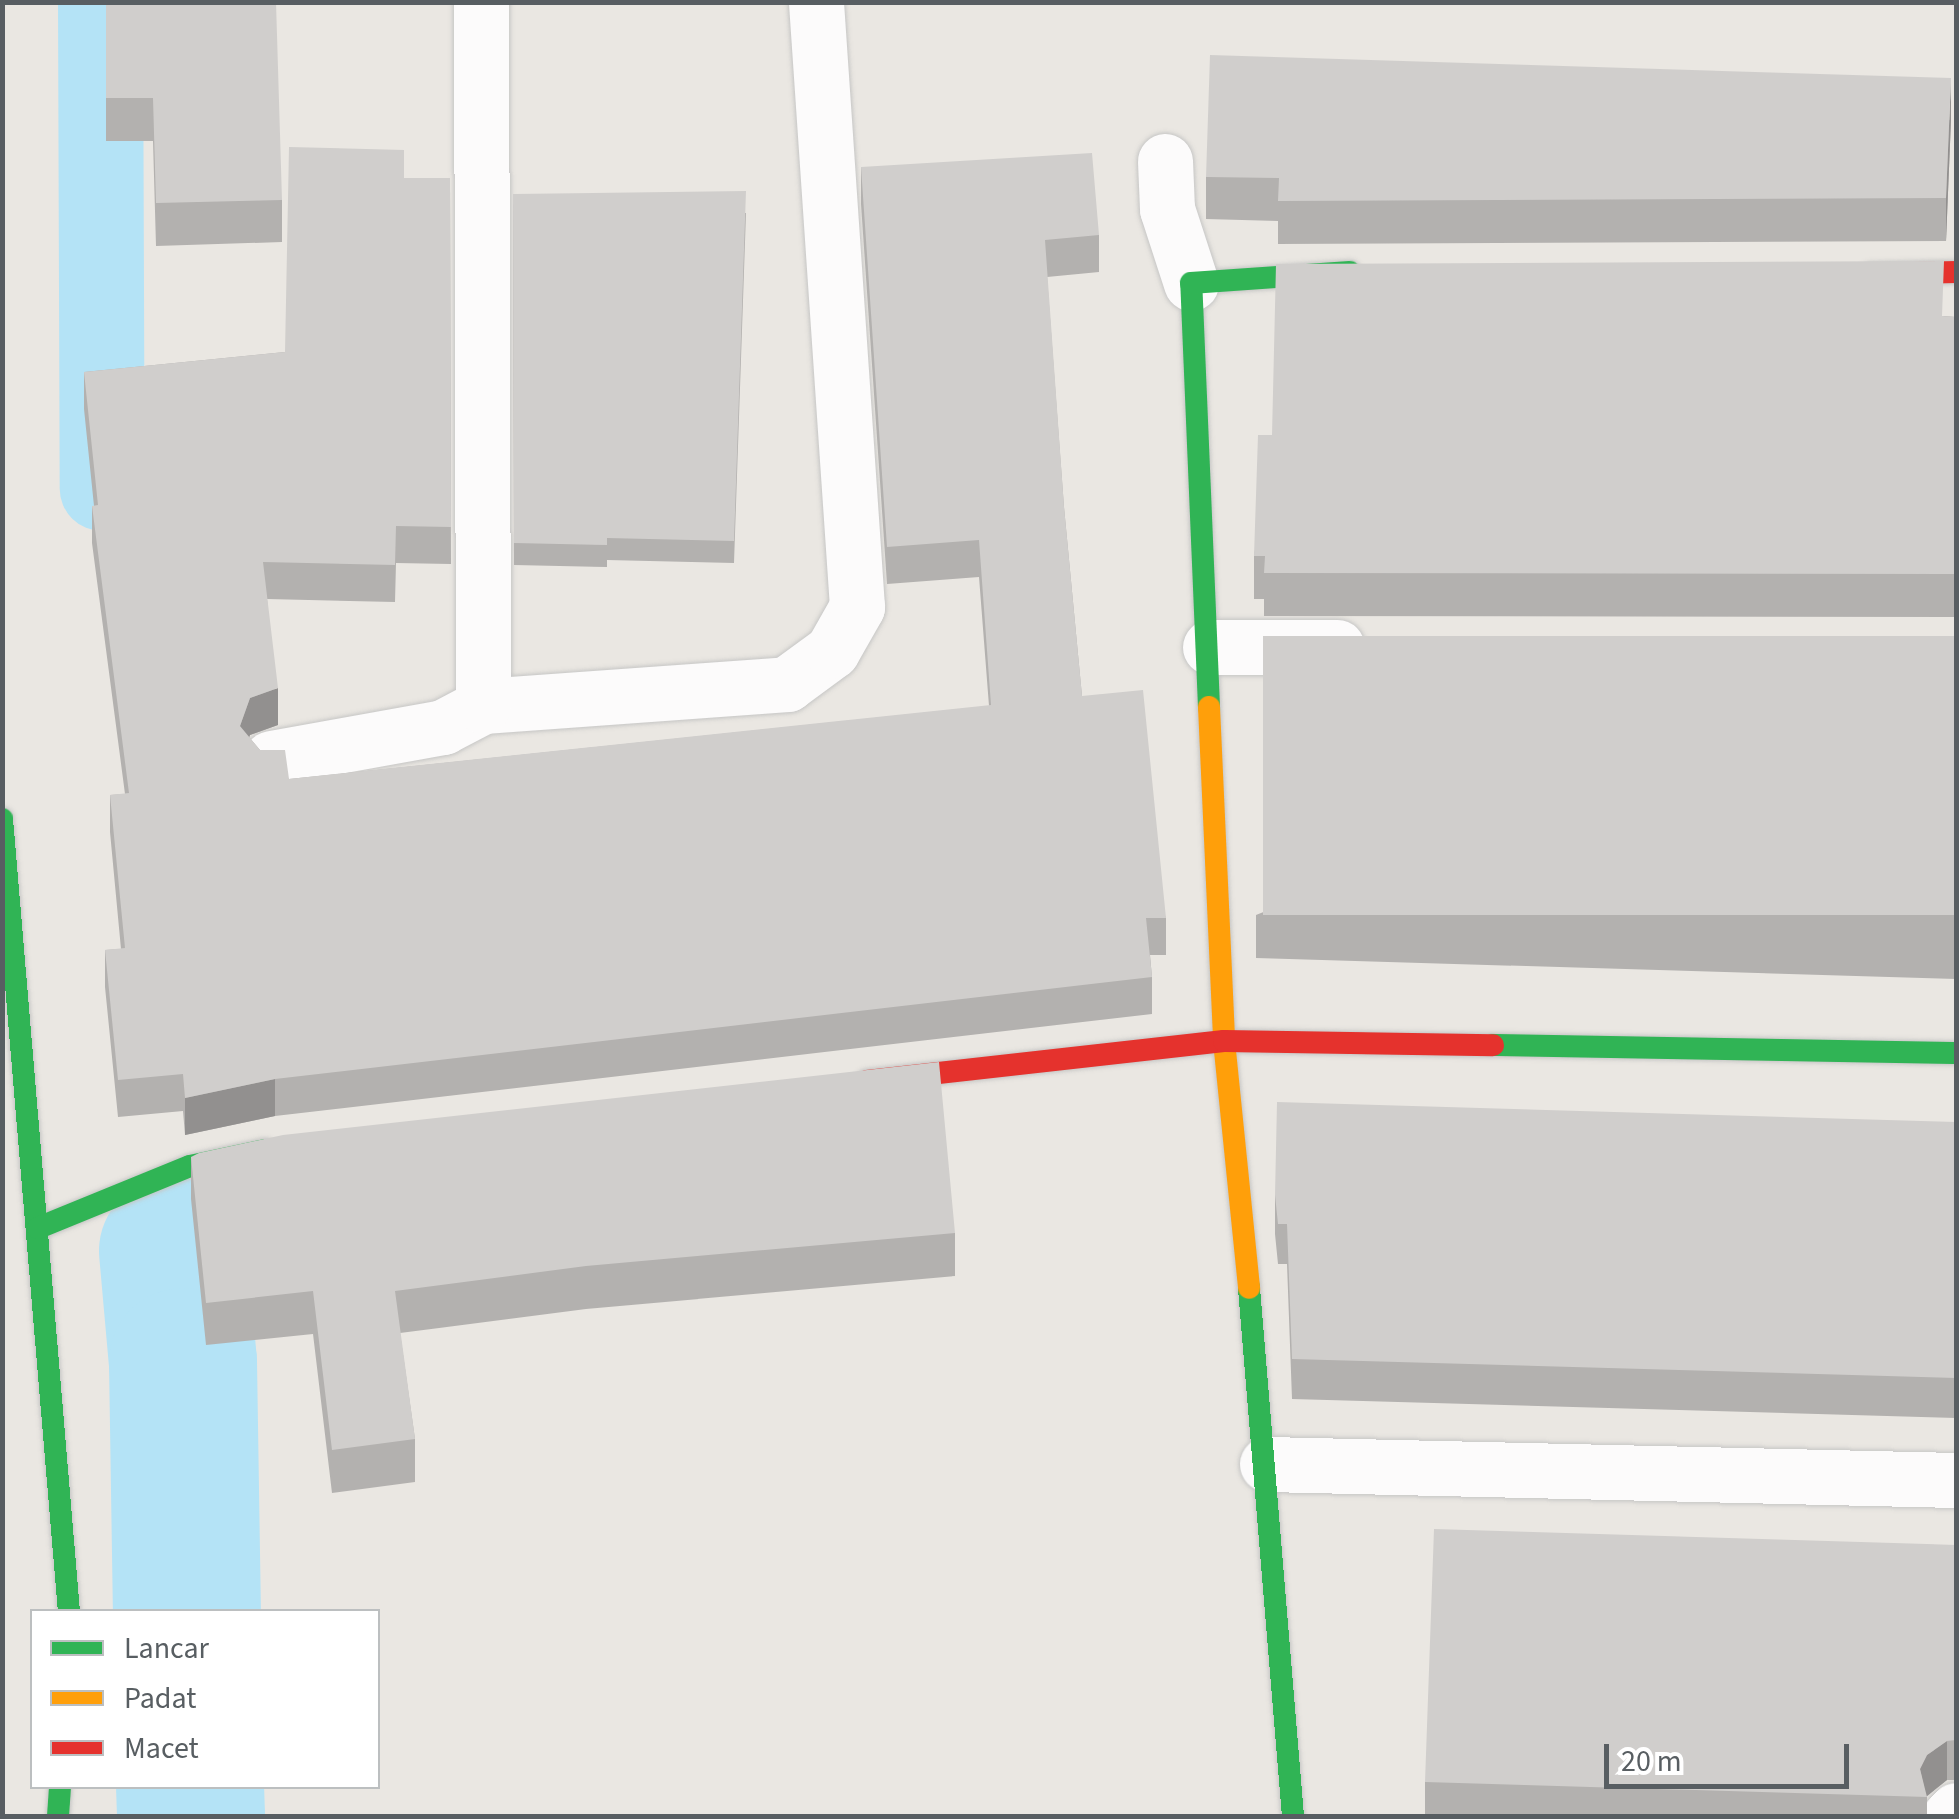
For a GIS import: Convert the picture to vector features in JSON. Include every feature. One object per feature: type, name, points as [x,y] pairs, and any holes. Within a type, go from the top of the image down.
[{"type":"street","points":[[481,2],[483,706]]},
{"type":"street","points":[[271,758],[444,726],[483,706],[787,684],[832,651],[857,607],[816,2]]},
{"type":"street","points":[[1164,161],[1167,209],[1191,283],[1210,647],[1224,1041],[1267,1464],[1293,1816]]},
{"type":"street","points":[[1842,274],[1956,272]]},
{"type":"street","points":[[1191,283],[1381,273]]},
{"type":"street","points":[[1210,647],[1387,648]]},
{"type":"street","points":[[2,819],[69,1609]]},
{"type":"street","points":[[848,1083],[1224,1041],[1956,1053]]},
{"type":"street","points":[[38,1228],[190,1166],[298,1144]]},
{"type":"street","points":[[1267,1464],[1956,1480]]},
{"type":"street","points":[[58,1816],[60,1789]]},
{"type":"street","points":[[1950,1816],[1956,1810]]},
{"type":"building","points":[[106,2],[276,2],[282,200],[156,203],[153,98],[106,98]]},
{"type":"building","points":[[1210,55],[1951,78],[1946,198],[1278,201],[1279,178],[1206,177]]},
{"type":"building","points":[[289,147],[404,150],[404,178],[450,178],[451,527],[396,526],[395,565],[263,562],[278,688],[250,698],[240,726],[260,750],[285,750],[289,779],[991,705],[979,540],[887,547],[861,167],[1092,153],[1099,235],[1045,240],[1064,507],[1082,696],[1143,690],[1166,918],[1146,918],[1152,977],[275,1079],[185,1098],[183,1074],[118,1080],[105,950],[125,948],[110,795],[129,793],[92,506],[98,505],[84,372],[285,352]]},
{"type":"building","points":[[746,191],[734,541],[607,538],[607,545],[514,543],[513,194]]},
{"type":"building","points":[[1944,261],[1942,316],[1956,317],[1956,574],[1264,573],[1265,556],[1254,556],[1258,435],[1272,435],[1276,264]]},
{"type":"building","points":[[1263,636],[1956,636],[1956,915],[1263,915]]},
{"type":"building","points":[[939,1062],[955,1233],[586,1266],[395,1291],[415,1439],[332,1450],[313,1291],[206,1303],[191,1157],[199,1153],[283,1135]]},
{"type":"building","points":[[1277,1102],[1956,1122],[1956,1378],[1292,1359],[1287,1224],[1278,1224],[1275,1195]]},
{"type":"building","points":[[1434,1529],[1956,1545],[1956,1740],[1947,1741],[1927,1755],[1920,1769],[1927,1797],[1425,1782]]},
{"type":"waterway","points":[[100,2],[102,488]]},
{"type":"waterway","points":[[173,1251],[183,1362],[187,1609]]},
{"type":"waterway","points":[[190,1789],[191,1816]]},
{"type":"traffic: fast","points":[[1209,707],[1191,283],[1350,272]]},
{"type":"traffic: fast","points":[[2,819],[69,1609]]},
{"type":"traffic: fast","points":[[1493,1045],[1956,1053]]},
{"type":"traffic: fast","points":[[38,1228],[190,1166],[265,1150]]},
{"type":"traffic: fast","points":[[1249,1288],[1293,1816]]},
{"type":"traffic: fast","points":[[58,1816],[60,1789]]},
{"type":"traffic: slow","points":[[1209,707],[1224,1041],[1249,1288]]},
{"type":"traffic: jam","points":[[1871,274],[1956,272]]},
{"type":"traffic: jam","points":[[867,1081],[1224,1041],[1493,1045]]}]
